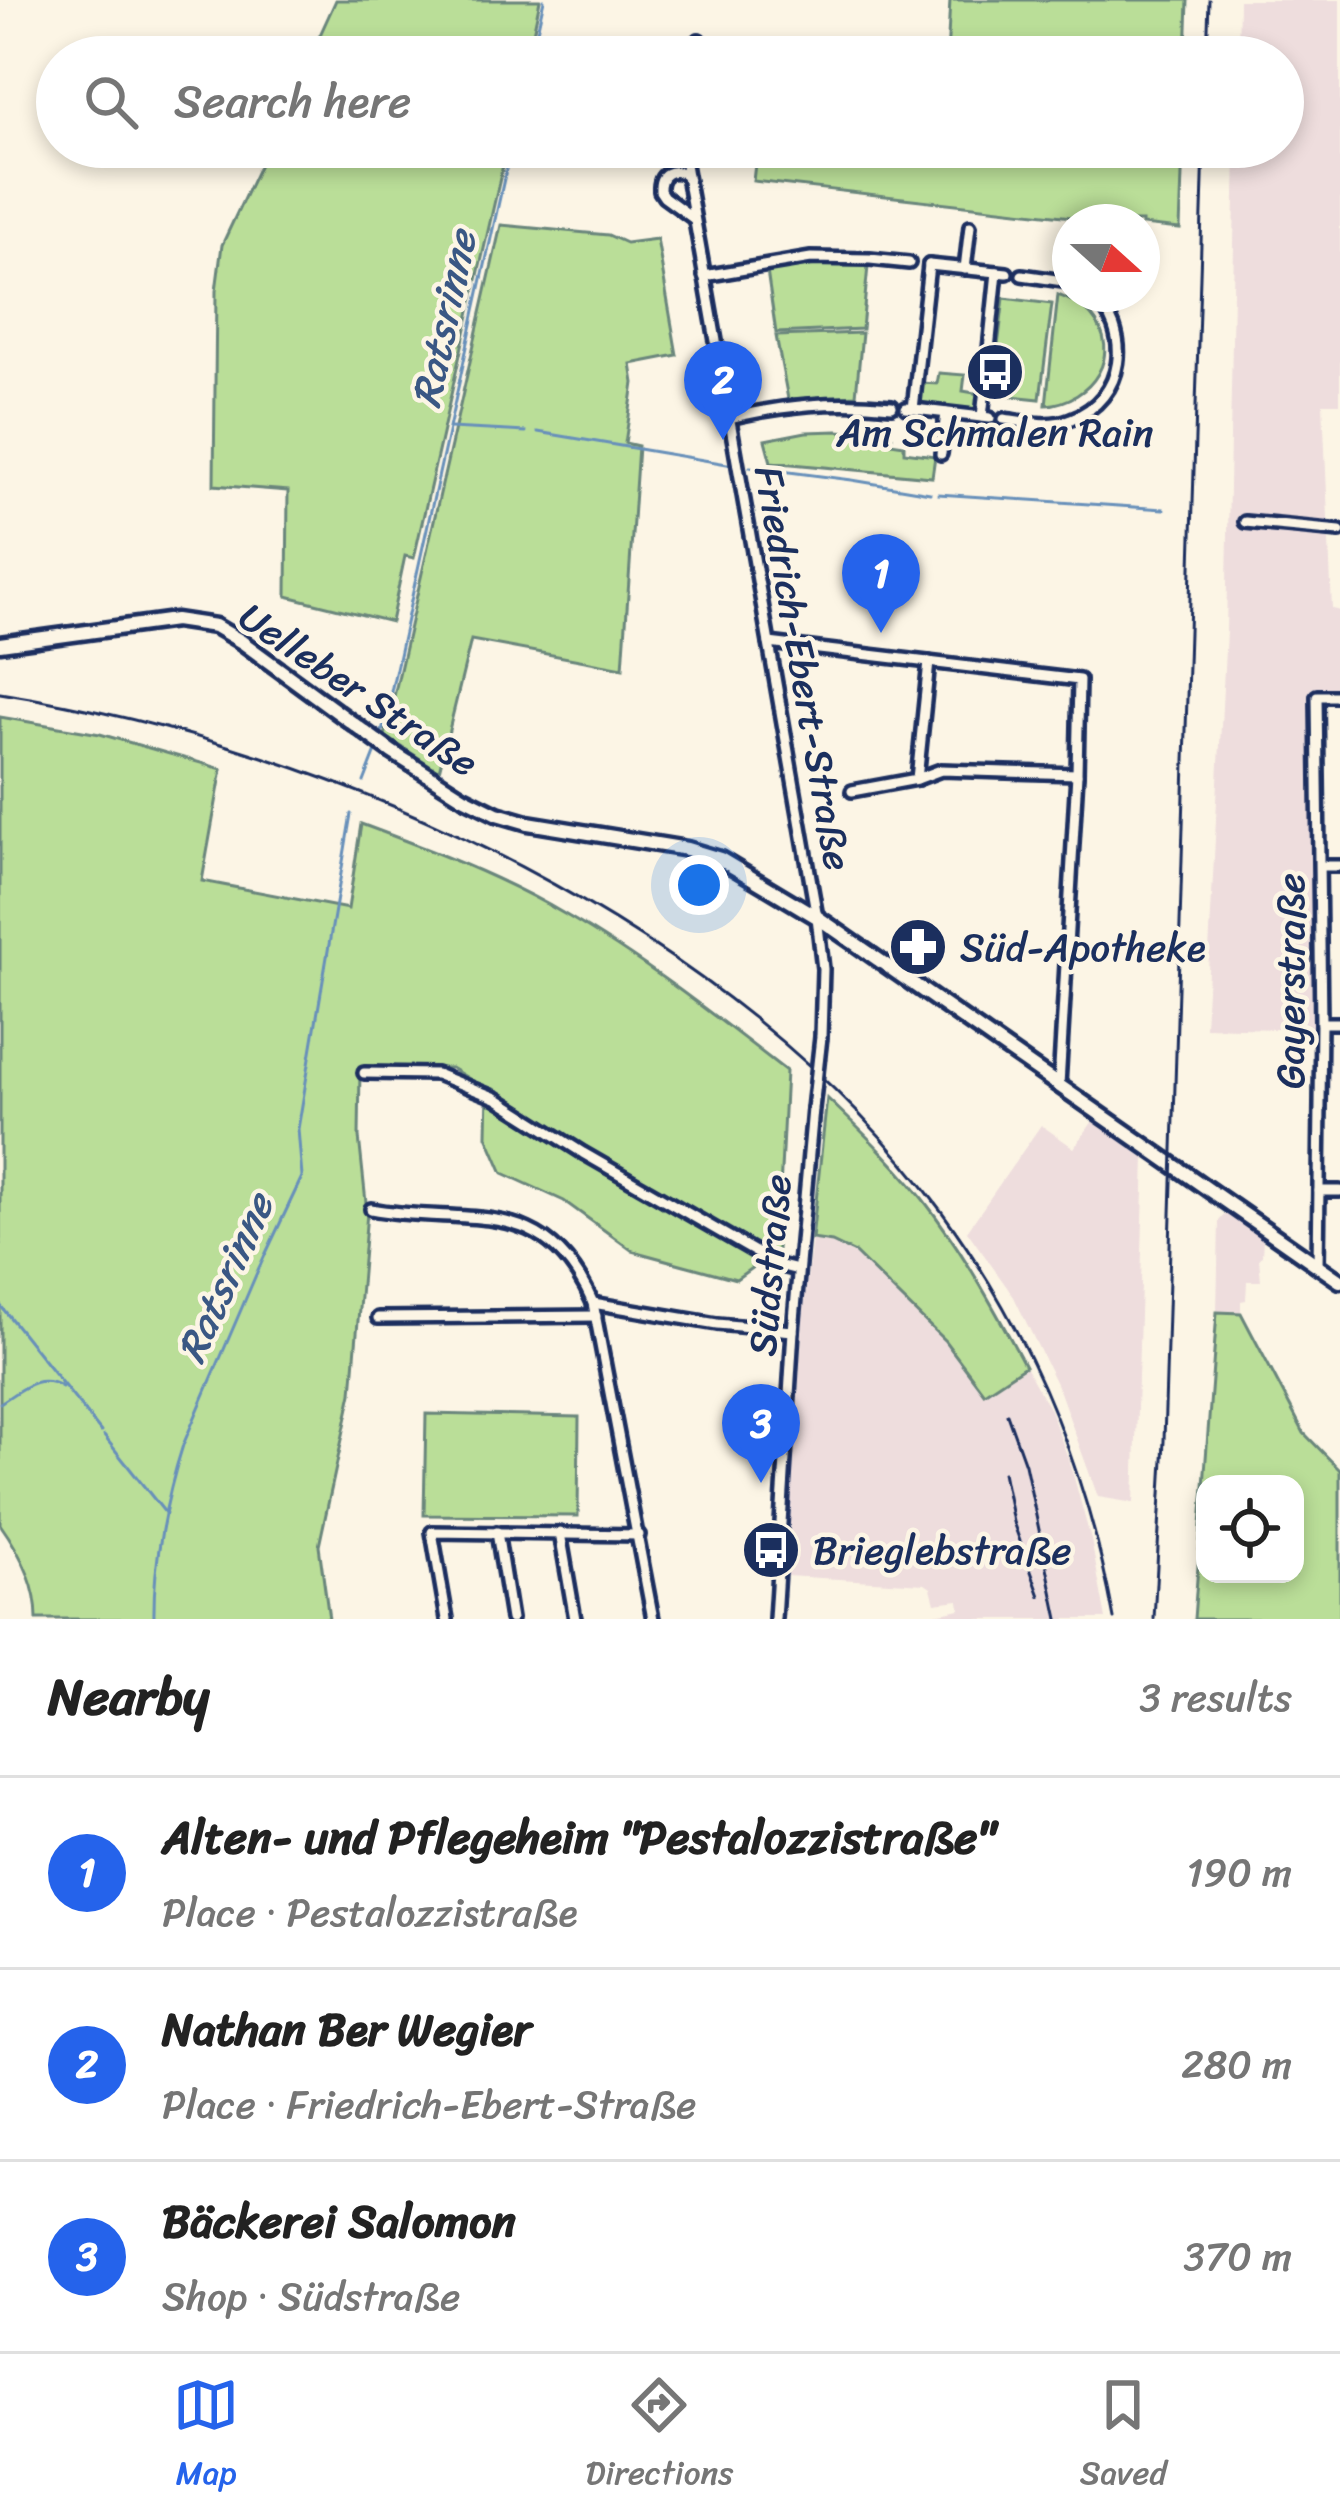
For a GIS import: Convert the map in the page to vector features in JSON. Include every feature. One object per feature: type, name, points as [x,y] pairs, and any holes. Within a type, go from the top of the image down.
[{"type":"street","name":"Friedrich-Ebert-Straße","points":[[685,168],[817,917]]},
{"type":"street","name":"Friedrich-Ebert-Straße","points":[[686,174],[668,172],[661,179],[660,191],[693,218]]},
{"type":"street","points":[[964,268],[970,226]]},
{"type":"street","points":[[704,275],[811,258],[909,263]]},
{"type":"street","points":[[927,265],[964,268],[1002,273],[986,417],[910,408],[927,265]]},
{"type":"street","points":[[1022,275],[1052,279]]},
{"type":"street","points":[[1004,419],[1063,422],[1086,412],[1105,395],[1116,372],[1119,347],[1106,312]]},
{"type":"street","points":[[729,418],[811,403],[892,406]]},
{"type":"street","points":[[941,454],[946,413]]},
{"type":"street","points":[[1245,522],[1340,531]]},
{"type":"street","name":"Uelleber Straße","points":[[0,644],[175,620],[203,622],[242,642],[388,749],[497,814],[528,824],[701,852],[734,866],[817,917],[1340,1281]]},
{"type":"street","points":[[769,643],[1079,680],[1059,1085]]},
{"type":"street","points":[[917,779],[929,662]]},
{"type":"street","name":"Gayerstraße","points":[[1318,1266],[1317,696],[1340,696]]},
{"type":"street","points":[[851,791],[940,770],[1077,774]]},
{"type":"street","points":[[1320,866],[1340,866]]},
{"type":"street","name":"Südstraße","points":[[776,1619],[793,1331],[821,1037],[823,969],[817,917]]},
{"type":"street","points":[[1321,1023],[1340,1023]]},
{"type":"street","points":[[364,1073],[436,1074],[496,1098],[621,1175],[778,1264],[798,1270]]},
{"type":"street","points":[[1319,1191],[1340,1190]]},
{"type":"street","points":[[371,1209],[490,1217],[540,1232],[581,1276],[596,1316],[653,1619]]},
{"type":"street","points":[[593,1303],[717,1324],[793,1331]]},
{"type":"street","points":[[378,1318],[596,1316]]},
{"type":"street","points":[[448,1619],[432,1532],[639,1535]]},
{"type":"street","points":[[497,1532],[511,1619]]},
{"type":"street","points":[[560,1533],[575,1619]]},
{"type":"shaded area","points":[[1239,0],[1340,0],[1340,403],[1323,403],[1332,609],[1340,611],[1340,688],[1312,688],[1313,1030],[1205,1027],[1226,631],[1236,168],[1304,168],[1304,36],[1238,36]]},
{"type":"shaded area","points":[[1093,1121],[1145,1158],[1134,1503],[1098,1497],[1060,1392],[1014,1297],[967,1231],[1041,1125],[1074,1148]]},
{"type":"shaded area","points":[[1226,1213],[1263,1238],[1261,1281],[1247,1281],[1241,1312],[1217,1312],[1219,1221]]},
{"type":"shaded area","points":[[812,1239],[855,1253],[945,1341],[984,1393],[1025,1366],[1050,1410],[1070,1463],[1106,1619],[911,1619],[960,1609],[959,1600],[935,1603],[925,1584],[786,1576]]},
{"type":"green space","points":[[336,0],[540,0],[532,36],[320,36]]},
{"type":"green space","points":[[950,0],[1188,0],[1187,36],[948,36]]},
{"type":"green space","points":[[258,168],[502,168],[414,558],[405,556],[391,622],[287,596],[288,491],[214,485],[216,291],[222,245]]},
{"type":"green space","points":[[755,168],[1182,168],[1180,229],[1160,227],[1160,204],[1052,204],[1052,215],[753,181]]},
{"type":"green space","points":[[501,225],[608,235],[626,243],[657,239],[677,355],[631,364],[634,383],[625,443],[638,446],[623,668],[471,640],[439,771],[385,736]]},
{"type":"green space","points":[[868,266],[862,329],[776,333],[767,271]]},
{"type":"green space","points":[[1004,298],[1052,304],[1040,399],[992,394]]},
{"type":"green space","points":[[1056,312],[1088,312],[1105,345],[1098,374],[1077,395],[1046,405]]},
{"type":"green space","points":[[862,333],[856,395],[788,399],[776,336]]},
{"type":"green space","points":[[939,373],[965,375],[963,391],[980,394],[975,408],[965,411],[923,404],[921,383],[937,384]]},
{"type":"green space","points":[[838,431],[892,436],[891,443],[904,445],[904,452],[935,456],[932,477],[771,462],[765,440]]},
{"type":"green space","points":[[0,717],[100,734],[222,769],[202,881],[348,909],[361,824],[542,901],[651,970],[786,1071],[777,1250],[736,1279],[633,1251],[564,1201],[503,1173],[487,1136],[488,1090],[451,1068],[360,1067],[359,1137],[367,1212],[352,1393],[319,1546],[329,1619],[37,1619],[26,1569],[0,1524]]},
{"type":"green space","points":[[827,1098],[922,1198],[971,1269],[1025,1366],[984,1393],[945,1341],[855,1253],[812,1239]]},
{"type":"green space","points":[[1217,1312],[1241,1313],[1304,1433],[1340,1470],[1340,1619],[1194,1619],[1197,1583],[1304,1583],[1304,1475],[1205,1475]]},
{"type":"green space","points":[[426,1414],[579,1417],[578,1516],[424,1515]]},
{"type":"waterway","name":"Ratsrinne","points":[[536,36],[544,0]]},
{"type":"waterway","name":"Ratsrinne","points":[[381,737],[506,168]]},
{"type":"waterway","points":[[450,428],[526,432]]},
{"type":"waterway","points":[[538,432],[733,465]]},
{"type":"waterway","points":[[750,467],[930,493]]},
{"type":"waterway","points":[[938,494],[1164,509]]},
{"type":"waterway","name":"Ratsrinne","points":[[364,782],[378,746]]},
{"type":"waterway","name":"Ratsrinne","points":[[154,1619],[162,1531],[183,1445],[302,1177],[298,1129],[351,814]]},
{"type":"waterway","points":[[0,1305],[101,1432]]},
{"type":"waterway","points":[[0,1403],[37,1382],[62,1387]]},
{"type":"waterway","points":[[104,1436],[166,1514]]},
{"type":"railway","points":[[1208,36],[1209,0]]},
{"type":"railway","points":[[1154,1619],[1164,1441],[1203,168]]},
{"type":"railway","points":[[0,693],[130,719],[262,757],[393,806],[521,867],[643,938],[755,1019],[856,1111],[942,1212],[1003,1306],[1071,1458],[1114,1619]]},
{"type":"railway","points":[[1007,1414],[1025,1464],[1058,1619]]},
{"type":"railway","points":[[1003,1472],[1013,1522],[1040,1596]]},
{"type":"place","name":"Am Schmalen Rain","points":[[995,372]]},
{"type":"place","name":"Nathan Ber Wegier","points":[[723,440]]},
{"type":"place","name":"Alten- und Pflegeheim \"Pestalozzistraße\"","points":[[881,633]]},
{"type":"place","name":"Süd-Apotheke","points":[[918,947]]},
{"type":"place","name":"Bäckerei Salomon","points":[[761,1483]]},
{"type":"place","name":"Brieglebstraße","points":[[771,1550]]}]
